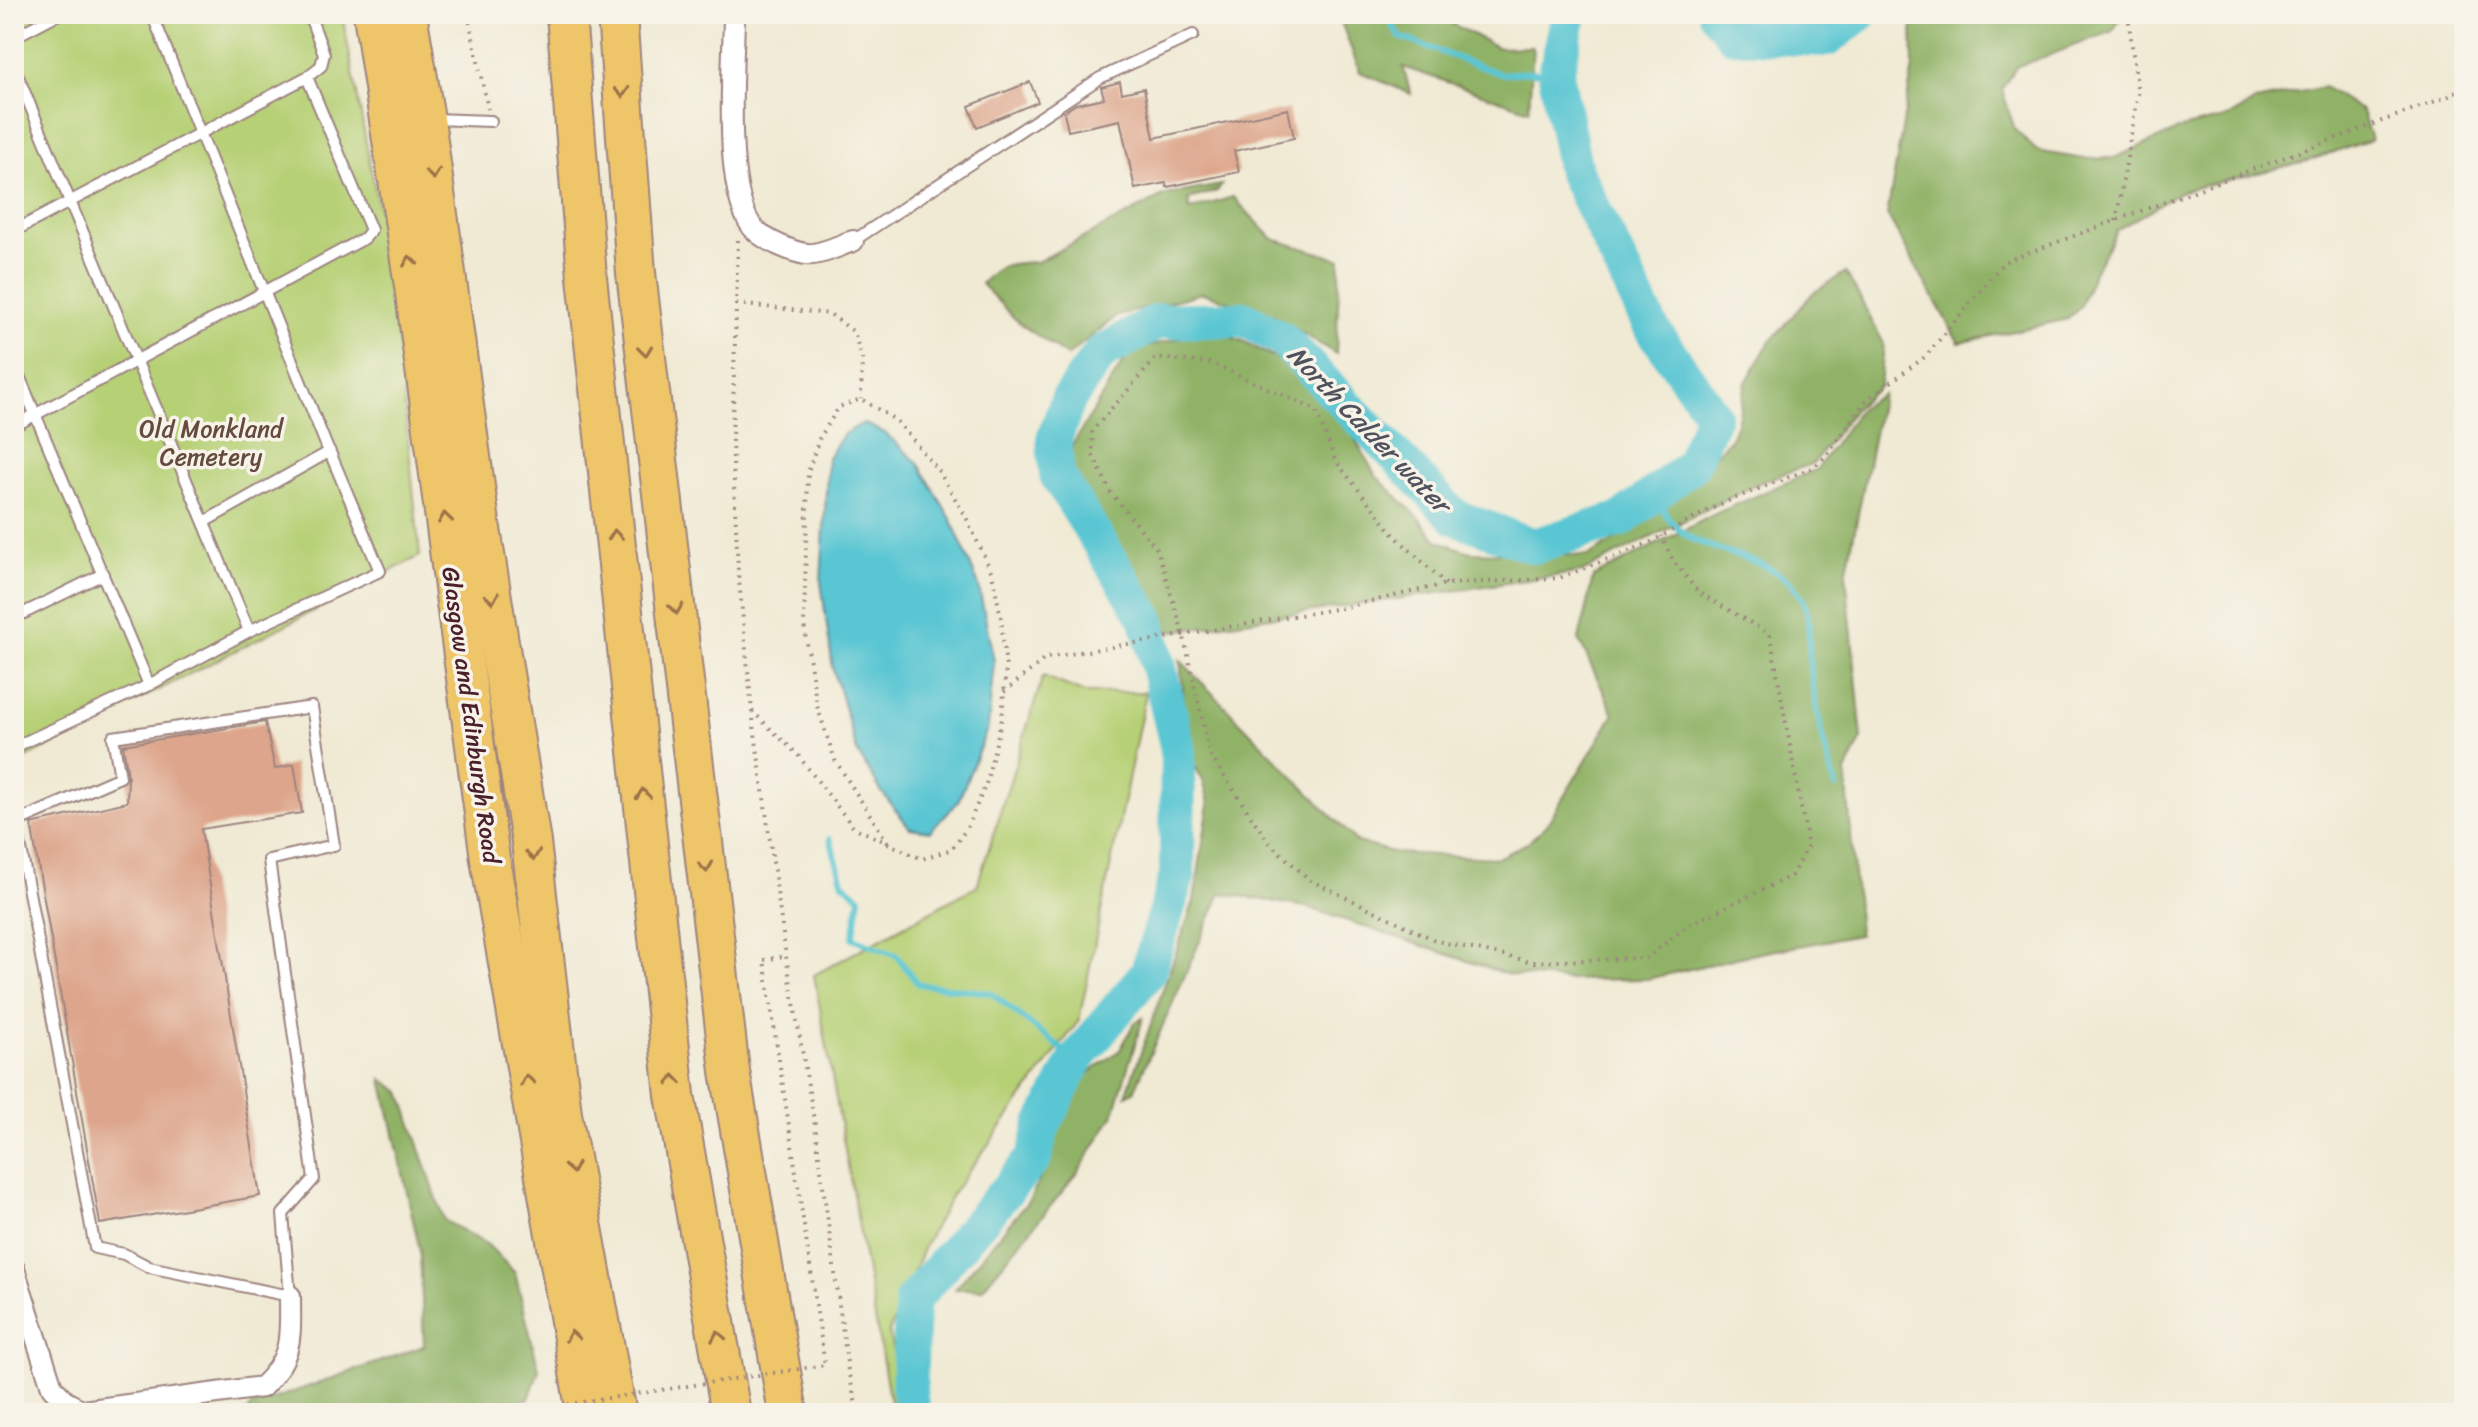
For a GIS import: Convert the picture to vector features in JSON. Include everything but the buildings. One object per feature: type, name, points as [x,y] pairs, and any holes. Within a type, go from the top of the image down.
[{"type":"highway","name":"Glasgow and Edinburgh Road","points":[[373,14],[416,301],[490,859],[586,1413]]},
{"type":"highway","name":"Glasgow and Edinburgh Road","points":[[407,14],[425,119],[480,523],[531,842],[562,1114],[617,1413]]},
{"type":"highway","points":[[566,14],[587,277],[675,1095],[731,1413]]},
{"type":"highway","points":[[617,14],[636,273],[730,1071],[788,1413]]},
{"type":"street","points":[[734,14],[733,167],[739,202],[755,231],[785,247],[809,255],[853,241]]},
{"type":"street","points":[[14,1269],[52,1387],[66,1402],[83,1411],[262,1387],[280,1370],[290,1343],[290,1296]]},
{"type":"lane","points":[[14,37],[58,14]]},
{"type":"lane","points":[[14,747],[149,685],[249,631],[380,571],[152,14]]},
{"type":"lane","points":[[14,231],[307,77],[321,66],[324,54],[309,14]]},
{"type":"lane","points":[[853,241],[1100,78],[1193,35]]},
{"type":"lane","points":[[14,67],[249,631]]},
{"type":"lane","points":[[14,426],[365,238],[371,230],[307,77]]},
{"type":"lane","points":[[425,119],[491,121]]},
{"type":"lane","points":[[14,364],[149,685]]},
{"type":"lane","points":[[204,522],[329,450]]},
{"type":"lane","points":[[14,618],[103,574]]},
{"type":"lane","points":[[312,707],[334,845],[269,860],[314,1179],[283,1214],[290,1296],[149,1267],[124,1254],[95,1248],[16,822],[120,777],[113,737],[312,707]]},
{"type":"path","points":[[468,14],[491,121]]},
{"type":"path","points":[[2116,221],[2138,94],[2128,14]]},
{"type":"path","points":[[1004,692],[1046,658],[1341,608],[1446,584],[1559,578],[1661,536],[1718,505],[1814,467],[1826,456],[1864,402],[1926,356],[2004,262],[2449,96],[2464,86]]},
{"type":"path","points":[[739,202],[732,441],[738,570],[752,711],[786,956],[815,1126],[848,1370],[858,1413]]},
{"type":"path","points":[[736,304],[830,314],[854,332],[862,359],[861,399]]},
{"type":"path","points":[[1446,584],[1395,536],[1335,460],[1316,410],[1211,363],[1156,358],[1092,431],[1093,455],[1111,493],[1157,549],[1183,633],[1210,755],[1269,843],[1310,880],[1437,941],[1532,962],[1647,958],[1688,925],[1791,876],[1808,846],[1770,634],[1699,593],[1674,562],[1661,536]]},
{"type":"path","points":[[752,711],[798,755],[853,827],[922,859],[952,849],[967,828],[986,784],[1002,718],[1006,668],[1001,617],[992,573],[966,517],[938,470],[897,421],[861,399]]},
{"type":"path","points":[[861,399],[839,407],[819,439],[808,472],[804,625],[817,706],[835,760],[888,843]]},
{"type":"path","points":[[532,1413],[531,1410],[825,1365],[764,960],[786,956]]},
{"type":"path","points":[[427,1413],[471,1407],[491,1413]]},
{"type":"green space","name":"Old Monkland Cemetery","points":[[14,14],[342,14],[391,275],[420,556],[14,764]]},
{"type":"green space","points":[[1338,14],[1433,14],[1499,48],[1533,47],[1529,110],[1403,67],[1411,94],[1360,72]]},
{"type":"green space","points":[[1912,14],[2123,14],[2112,32],[2017,66],[2002,89],[2015,130],[2037,151],[2084,159],[2114,158],[2185,127],[2229,117],[2256,101],[2324,87],[2362,111],[2371,140],[2304,162],[2182,191],[2117,230],[2094,272],[2080,307],[2068,319],[1959,343],[1887,215],[1913,67]]},
{"type":"green space","points":[[1222,185],[1217,191],[1189,199],[1190,210],[1233,197],[1273,239],[1340,259],[1336,354],[1272,314],[1202,293],[1117,316],[1067,356],[1019,323],[981,284],[1000,268],[1037,262],[1165,195]]},
{"type":"green space","points":[[1846,272],[1884,344],[1880,386],[1854,409],[1814,463],[1761,482],[1582,572],[1169,632],[1086,493],[1069,471],[1073,444],[1129,352],[1209,330],[1243,341],[1290,366],[1318,390],[1354,438],[1376,476],[1438,541],[1470,552],[1589,556],[1631,530],[1696,476],[1731,438],[1746,382],[1769,343],[1813,293]]},
{"type":"green space","points":[[1882,394],[1846,574],[1862,738],[1846,772],[1859,935],[1749,955],[1648,979],[1567,980],[1509,975],[1306,907],[1221,893],[1134,1091],[1126,1095],[1194,901],[1209,803],[1203,780],[1190,758],[1180,660],[1357,842],[1396,853],[1498,858],[1527,843],[1546,826],[1614,714],[1579,640],[1593,577],[1715,514],[1817,469],[1860,408]]},
{"type":"green space","points":[[1043,676],[1085,693],[1146,692],[1079,1020],[953,1193],[925,1244],[889,1332],[907,1413],[892,1413],[814,975],[977,886]]},
{"type":"green space","points":[[1143,1018],[1113,1116],[1077,1174],[982,1289],[955,1289],[1030,1199],[1050,1158],[1060,1112],[1085,1076],[1120,1050],[1134,1024]]},
{"type":"green space","points":[[382,1079],[401,1092],[444,1220],[488,1245],[515,1273],[539,1370],[529,1399],[397,1413],[247,1413],[250,1407],[424,1346],[420,1251]]},
{"type":"water","points":[[863,423],[885,433],[918,463],[951,519],[978,583],[994,661],[988,727],[958,802],[930,831],[910,828],[881,791],[857,751],[833,669],[821,582],[828,457],[844,434]]},
{"type":"waterway","points":[[1385,14],[1400,37],[1501,74],[1556,74]]},
{"type":"waterway","name":"North Calder water","points":[[913,1413],[909,1392],[912,1301],[1034,1158],[1042,1127],[1076,1060],[1148,972],[1177,876],[1178,749],[1147,619],[1057,475],[1054,439],[1069,398],[1101,353],[1159,321],[1245,319],[1283,340],[1455,517],[1534,546],[1622,519],[1691,466],[1713,415],[1651,327],[1575,171],[1556,74],[1569,14]]},
{"type":"waterway","name":"North Calder water","points":[[1716,14],[1733,35],[1827,39],[1860,14]]},
{"type":"waterway","points":[[1654,495],[1681,532],[1708,546],[1769,568],[1794,587],[1803,600],[1814,697],[1836,787]]},
{"type":"waterway","points":[[830,839],[843,883],[860,897],[853,938],[896,955],[918,984],[991,993],[1076,1060]]}]
